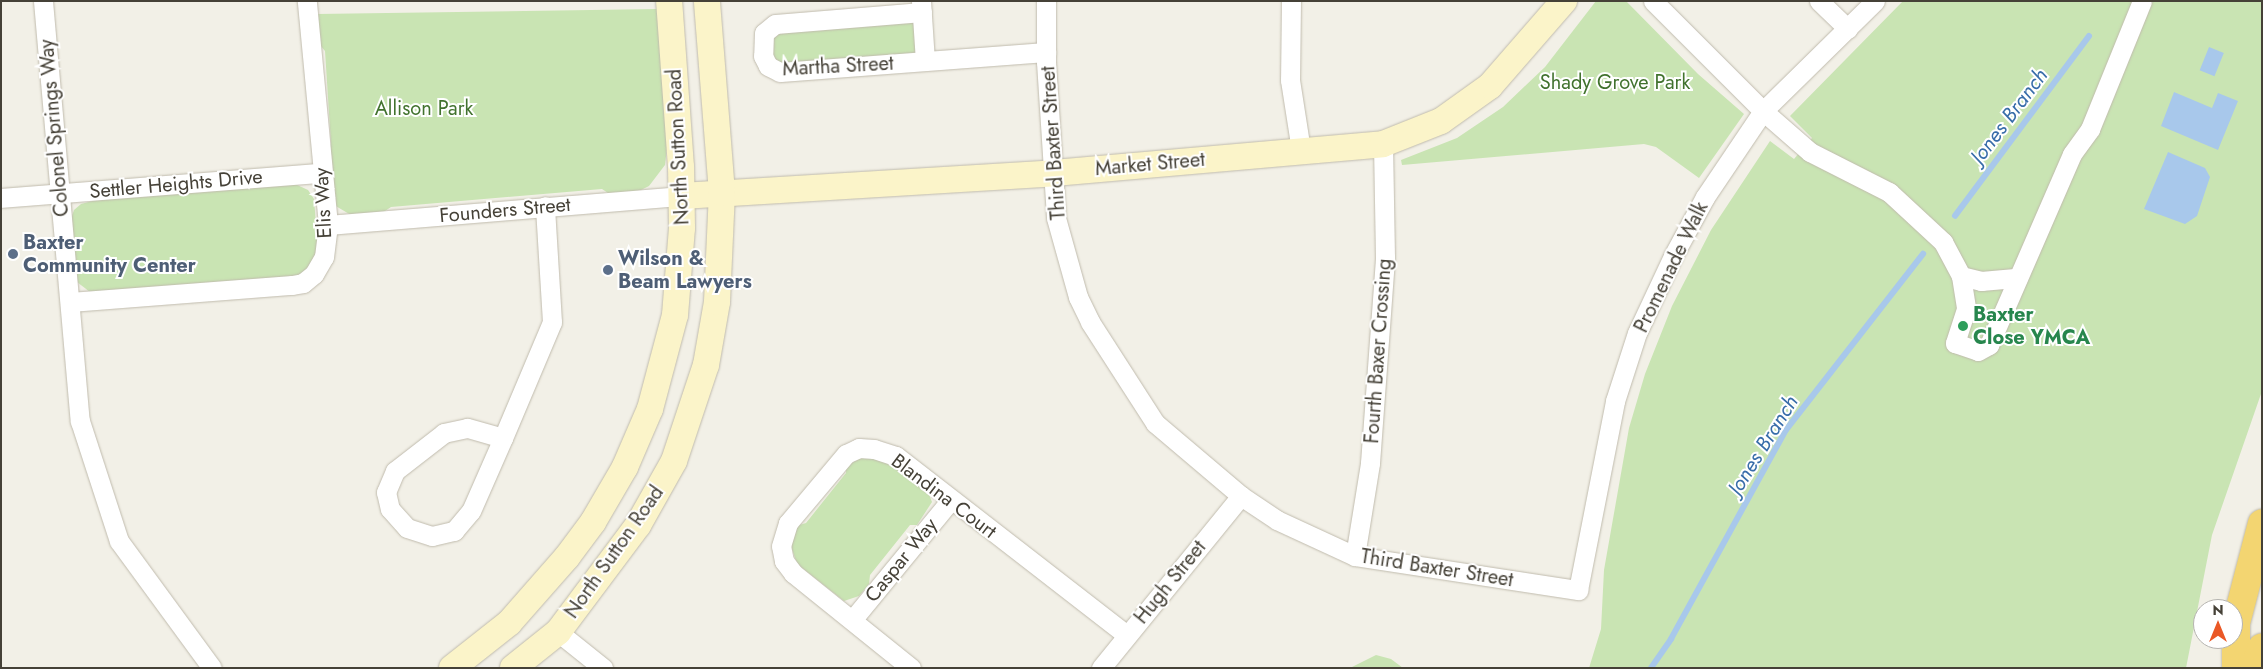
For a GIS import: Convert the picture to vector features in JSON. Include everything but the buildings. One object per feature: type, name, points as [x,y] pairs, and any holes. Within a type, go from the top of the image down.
[{"type":"highway","points":[[2236,668],[2236,623],[2262,523]]},
{"type":"highway","points":[[2254,668],[2262,647]]},
{"type":"main road","name":"North Sutton Road","points":[[452,668],[509,623],[539,591],[593,522],[625,467],[650,409],[668,348],[679,284],[682,196],[669,1]]},
{"type":"main road","name":"North Sutton Road","points":[[513,668],[558,632],[596,584],[654,500],[687,425],[706,365],[717,302],[722,193],[707,1]]},
{"type":"main road","name":"Market Street","points":[[682,196],[1054,174],[1383,144],[1441,121],[1490,86],[1564,1]]},
{"type":"street","name":"Colonel Springs Way","points":[[43,1],[80,421],[119,542],[212,668]]},
{"type":"street","name":"Elis Way","points":[[70,302],[303,283],[321,264],[328,225],[321,173],[307,1]]},
{"type":"street","name":"Third Baxter Street","points":[[1046,1],[1046,52],[1056,218],[1078,297],[1090,322],[1151,418],[1240,496],[1276,520],[1356,556],[1578,590]]},
{"type":"street","points":[[1291,1],[1290,80],[1301,150]]},
{"type":"street","points":[[1653,1],[1763,111],[1810,152],[1889,192],[1943,242],[1961,276],[1966,309],[1955,343],[1978,351],[1989,345],[2072,154],[2090,129],[2142,1]]},
{"type":"street","points":[[1819,1],[1848,29]]},
{"type":"street","name":"Promenade Walk","points":[[1578,590],[1615,402],[1637,333],[1705,197],[1763,111],[1875,1]]},
{"type":"street","name":"Martha Street","points":[[921,7],[782,22],[767,29],[762,42],[764,61],[780,72],[1046,52]]},
{"type":"street","points":[[921,7],[925,61]]},
{"type":"street","name":"Fourth Baxer Crossing","points":[[1356,556],[1370,463],[1385,258],[1383,144]]},
{"type":"street","name":"Settler Heights Drive","points":[[1,198],[321,173]]},
{"type":"street","name":"Founders Street","points":[[328,225],[682,196]]},
{"type":"street","points":[[503,438],[467,428],[444,432],[395,471],[386,492],[390,509],[407,528],[432,536],[454,530],[472,511],[503,438],[552,322],[544,206]]},
{"type":"street","points":[[1961,276],[1981,281],[2018,278]]},
{"type":"street","name":"Blandina Court","points":[[911,668],[853,619],[793,573],[784,561],[781,546],[788,522],[846,454],[859,448],[874,448],[896,456],[950,501],[1127,635]]},
{"type":"street","name":"Hugh Street","points":[[1101,668],[1240,496]]},
{"type":"street","name":"Caspar Way","points":[[853,619],[950,501]]},
{"type":"street","points":[[558,632],[602,668]]},
{"type":"green space","name":"Shady Grove Park","points":[[1596,1],[1626,1],[1698,74],[1744,114],[1699,178],[1656,147],[1644,144],[1402,165],[1401,160],[1457,138],[1503,107],[1545,67]]},
{"type":"green space","name":"Baxter Close YMCA","points":[[1903,1],[2262,1],[2262,391],[2212,535],[2199,599],[2193,599],[2193,632],[2186,668],[1589,668],[1601,629],[1604,570],[1629,428],[1645,374],[1672,306],[1711,230],[1770,141],[1794,159],[1812,138],[1790,116]]},
{"type":"green space","name":"Allison Park","points":[[657,9],[667,148],[665,165],[649,186],[637,192],[608,193],[602,189],[391,207],[382,213],[351,215],[334,205],[327,145],[331,144],[325,51],[319,44],[317,14]]},
{"type":"green space","points":[[915,19],[918,53],[787,66],[770,59],[773,31]]},
{"type":"green space","points":[[295,184],[308,190],[314,199],[318,250],[309,269],[298,276],[90,292],[77,282],[70,222],[74,210],[81,204],[96,200]]},
{"type":"green space","points":[[861,456],[885,459],[928,492],[932,502],[917,525],[910,525],[870,575],[869,584],[859,596],[844,601],[797,564],[791,546],[796,526],[806,523],[846,473],[846,467]]},
{"type":"green space","points":[[1376,655],[1391,659],[1403,668],[1350,668]]},
{"type":"water","points":[[2209,47],[2224,53],[2214,76],[2200,70]]},
{"type":"water","points":[[2174,92],[2212,108],[2218,93],[2238,101],[2218,150],[2161,126]]},
{"type":"water","points":[[2168,152],[2205,168],[2210,177],[2197,216],[2185,224],[2144,209]]},
{"type":"waterway","name":"Jones Branch","points":[[1955,216],[2089,36]]},
{"type":"waterway","name":"Jones Branch","points":[[1651,668],[1671,639],[1786,430],[1923,254]]},
{"type":"place","name":"Baxter Community Center","points":[[13,254]]},
{"type":"place","name":"Wilson & Beam Lawyers","points":[[608,270]]},
{"type":"place","name":"Baxter Close YMCA","points":[[1963,326]]}]
